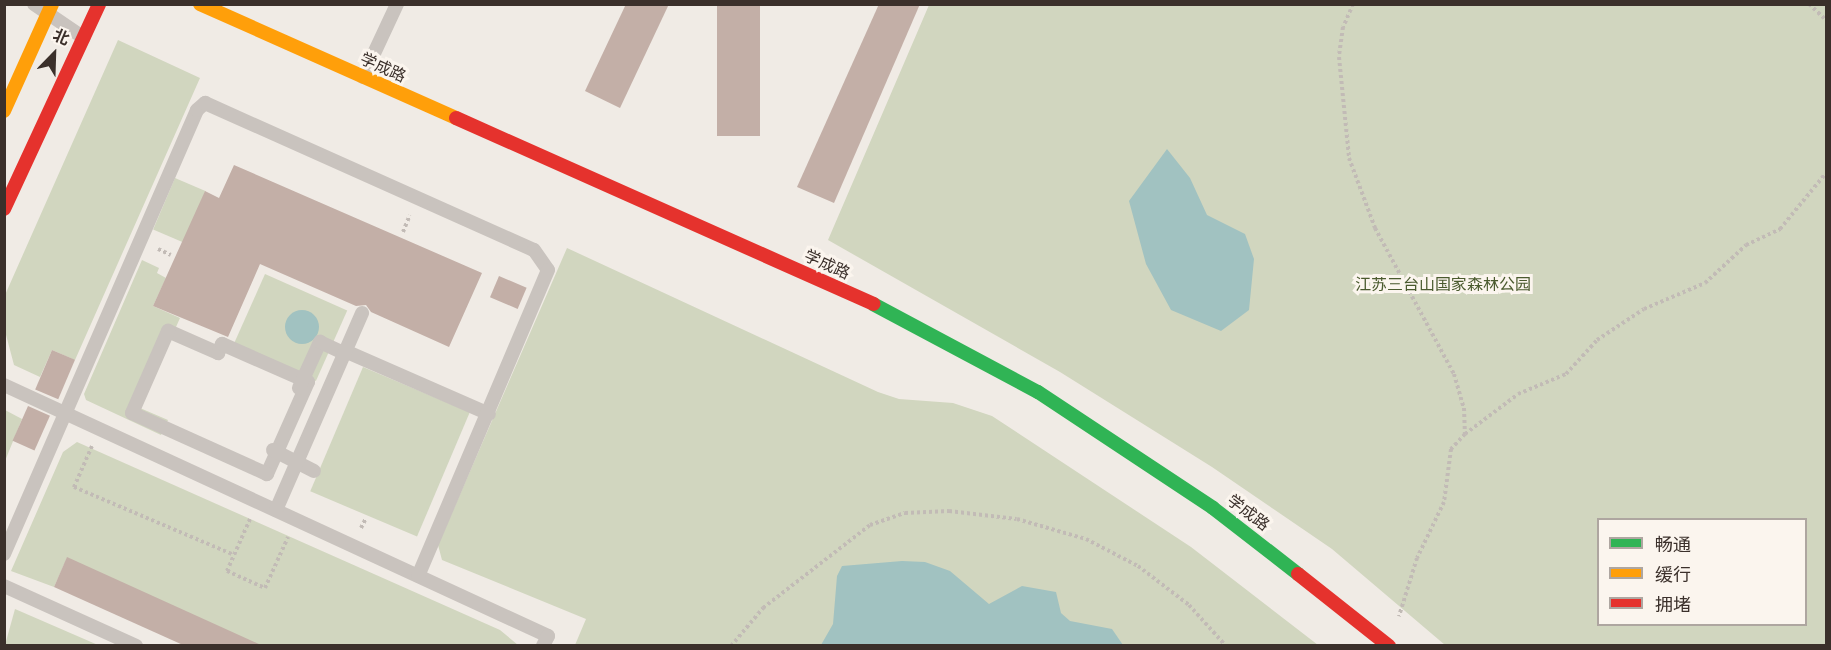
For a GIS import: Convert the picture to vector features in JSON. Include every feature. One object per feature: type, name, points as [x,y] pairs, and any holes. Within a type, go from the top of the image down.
[{"type":"street","points":[[4,209],[99,4]]},
{"type":"street","name":"学成路","points":[[200,4],[885,309],[1038,392],[1213,508],[1389,645]]},
{"type":"street","points":[[4,111],[50,9]]},
{"type":"lane","points":[[33,4],[50,9],[84,38]]},
{"type":"lane","points":[[363,77],[397,4]]},
{"type":"lane","points":[[4,554],[197,110],[205,103],[534,250],[543,259],[548,270],[546,282],[418,576]]},
{"type":"lane","points":[[276,510],[362,313]]},
{"type":"lane","points":[[168,331],[218,353],[222,344],[308,382],[276,454],[267,474],[132,413],[168,331]]},
{"type":"lane","points":[[303,380],[320,342],[489,414]]},
{"type":"lane","points":[[4,385],[548,636],[543,645]]},
{"type":"lane","points":[[276,454],[314,471]]},
{"type":"lane","points":[[4,586],[136,645]]},
{"type":"path","points":[[1353,4],[1343,27],[1339,57],[1348,158],[1375,228],[1454,374],[1464,408],[1465,434]]},
{"type":"path","points":[[1809,4],[1827,20]]},
{"type":"path","points":[[1397,625],[1406,584],[1444,502],[1451,449],[1465,434],[1518,394],[1566,374],[1598,340],[1644,309],[1705,284],[1746,245],[1780,229],[1827,173]]},
{"type":"path","points":[[99,429],[74,487],[234,555]]},
{"type":"path","points":[[257,502],[227,571],[265,588],[296,519]]},
{"type":"path","points":[[731,645],[763,608],[870,525],[905,513],[949,511],[1017,519],[1086,539],[1138,566],[1172,592],[1226,645]]},
{"type":"green space","name":"江苏三台山国家森林公园","points":[[929,5],[1826,5],[1826,645],[1445,645],[1332,549],[1212,467],[1060,372],[828,240]]},
{"type":"green space","points":[[118,40],[200,78],[75,360],[52,350],[40,377],[14,365],[5,331],[5,295]]},
{"type":"green space","points":[[175,178],[205,191],[183,242],[153,230]]},
{"type":"green space","points":[[567,248],[878,392],[899,399],[953,403],[992,416],[1191,547],[1318,645],[575,645],[586,619],[442,560],[438,545]]},
{"type":"green space","points":[[142,260],[159,268],[157,273],[166,278],[153,306],[180,318],[140,408],[168,420],[161,435],[86,400],[84,394]]},
{"type":"green space","points":[[265,274],[347,311],[316,381],[234,344]]},
{"type":"green space","points":[[363,367],[470,412],[417,537],[310,491]]},
{"type":"green space","points":[[5,410],[22,419],[5,461]]},
{"type":"green space","points":[[77,442],[500,630],[518,645],[257,645],[67,558],[54,587],[11,571],[63,452]]},
{"type":"green space","points":[[15,609],[98,645],[5,645]]},
{"type":"water","points":[[1167,149],[1190,178],[1207,215],[1245,234],[1254,259],[1249,310],[1221,331],[1171,310],[1146,264],[1129,201]]},
{"type":"water","points":[[302,310],[314,315],[319,327],[314,339],[302,344],[290,339],[285,327],[290,315]]},
{"type":"water","points":[[902,561],[925,562],[950,571],[989,604],[1022,586],[1056,592],[1061,613],[1070,621],[1112,629],[1123,645],[821,645],[833,624],[837,576],[842,566]]},
{"type":"building","points":[[626,4],[669,4],[620,108],[585,91]]},
{"type":"building","points":[[717,4],[760,4],[760,136],[717,136]]},
{"type":"building","points":[[879,4],[920,4],[834,203],[797,187]]},
{"type":"building","points":[[234,165],[482,273],[449,347],[371,312],[366,305],[356,306],[260,264],[228,337],[153,306],[205,191],[219,198]]},
{"type":"building","points":[[499,276],[527,288],[518,309],[490,297]]},
{"type":"building","points":[[52,350],[75,360],[58,399],[35,390]]},
{"type":"building","points":[[28,406],[50,416],[34,450],[13,441]]},
{"type":"building","points":[[67,557],[261,645],[183,645],[54,587]]},
{"type":"traffic: fast","points":[[873,304],[1038,392],[1213,508],[1298,574]]},
{"type":"traffic: slow","points":[[4,111],[52,4]]},
{"type":"traffic: slow","points":[[200,4],[456,118]]},
{"type":"traffic: jam","points":[[4,209],[99,4]]},
{"type":"traffic: jam","points":[[456,118],[873,304]]},
{"type":"traffic: jam","points":[[1298,574],[1389,646]]}]
